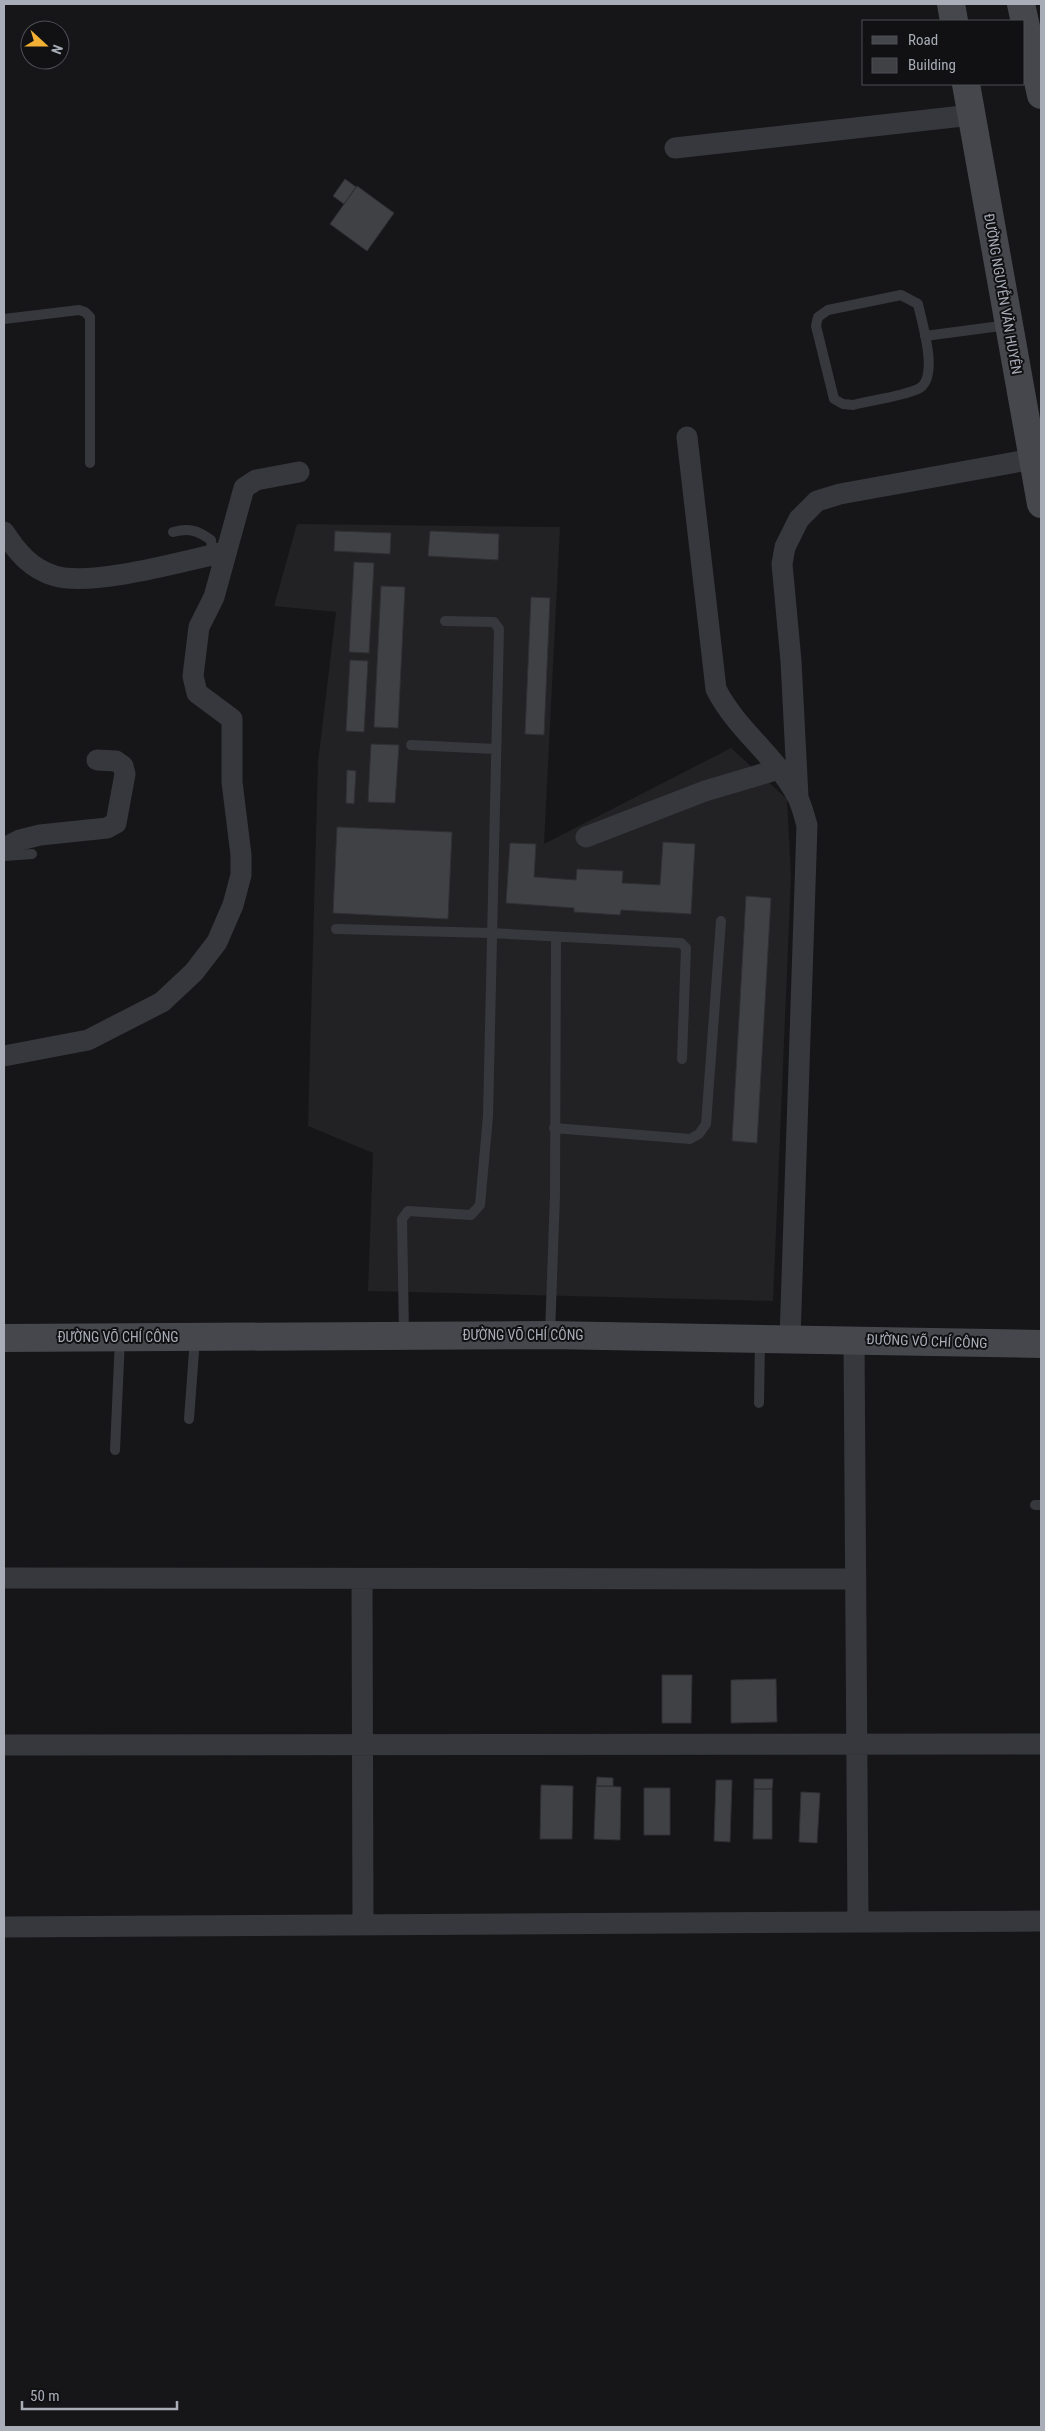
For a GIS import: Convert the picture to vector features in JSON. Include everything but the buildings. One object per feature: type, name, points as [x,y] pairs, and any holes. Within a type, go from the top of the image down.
[{"type":"main road","points":[[951,4],[954,20]]},
{"type":"main road","points":[[1021,4],[1025,20]]},
{"type":"main road","points":[[1025,22],[1041,95]]},
{"type":"main road","name":"ĐƯỜNG NGUYỄN VĂN HUYÊN","points":[[966,85],[1041,504]]},
{"type":"main road","name":"ĐƯỜNG VÕ CHÍ CÔNG","points":[[4,1338],[550,1335],[1040,1343]]},
{"type":"street","points":[[675,148],[972,115]]},
{"type":"street","points":[[687,437],[716,689],[725,706],[779,769],[798,797]]},
{"type":"street","points":[[790,1339],[807,825],[798,797],[791,661],[782,564],[785,547],[799,519],[817,501],[840,494],[1033,459]]},
{"type":"street","points":[[4,1056],[88,1040],[162,1002],[194,972],[217,942],[233,905],[241,875],[241,855],[232,782],[232,719],[197,693],[193,676],[199,626],[214,597],[219,554],[244,488],[256,480],[298,472]]},
{"type":"street","points":[[4,532],[18,553],[34,566],[55,576],[79,579],[110,576],[219,554]]},
{"type":"street","points":[[4,848],[20,840],[107,828],[116,823],[125,774],[123,766],[116,761],[97,760]]},
{"type":"street","points":[[586,837],[706,791],[779,769]]},
{"type":"street","points":[[854,1339],[858,1922]]},
{"type":"street","points":[[4,1578],[362,1580],[856,1579]]},
{"type":"street","points":[[362,1580],[363,1925]]},
{"type":"street","points":[[4,1744],[1041,1744]]},
{"type":"street","points":[[4,1927],[1041,1921]]},
{"type":"lane","points":[[901,296],[918,304],[925,336],[929,367],[927,380],[919,389],[853,405],[843,404],[834,399],[816,326],[818,317],[828,310],[901,296]]},
{"type":"lane","points":[[4,319],[78,310],[85,312],[90,317],[90,463]]},
{"type":"lane","points":[[925,336],[1008,325]]},
{"type":"lane","points":[[173,532],[187,529],[200,532],[211,540],[219,554]]},
{"type":"lane","points":[[404,1335],[402,1219],[408,1211],[472,1215],[480,1205],[488,1116],[499,629],[494,622],[445,621]]},
{"type":"lane","points":[[410,744],[495,749]]},
{"type":"lane","points":[[4,856],[32,854]]},
{"type":"lane","points":[[554,1128],[690,1139],[699,1134],[706,1124],[721,921]]},
{"type":"lane","points":[[336,929],[491,933],[682,943],[686,948],[682,1059]]},
{"type":"lane","points":[[550,1335],[556,937]]},
{"type":"lane","points":[[115,1450],[120,1337]]},
{"type":"lane","points":[[189,1419],[195,1337]]},
{"type":"lane","points":[[759,1403],[760,1338]]},
{"type":"shaded area","points":[[297,524],[560,527],[544,844],[731,748],[787,799],[791,877],[773,1301],[368,1291],[373,1153],[308,1126],[318,762],[336,612],[274,606]]}]
